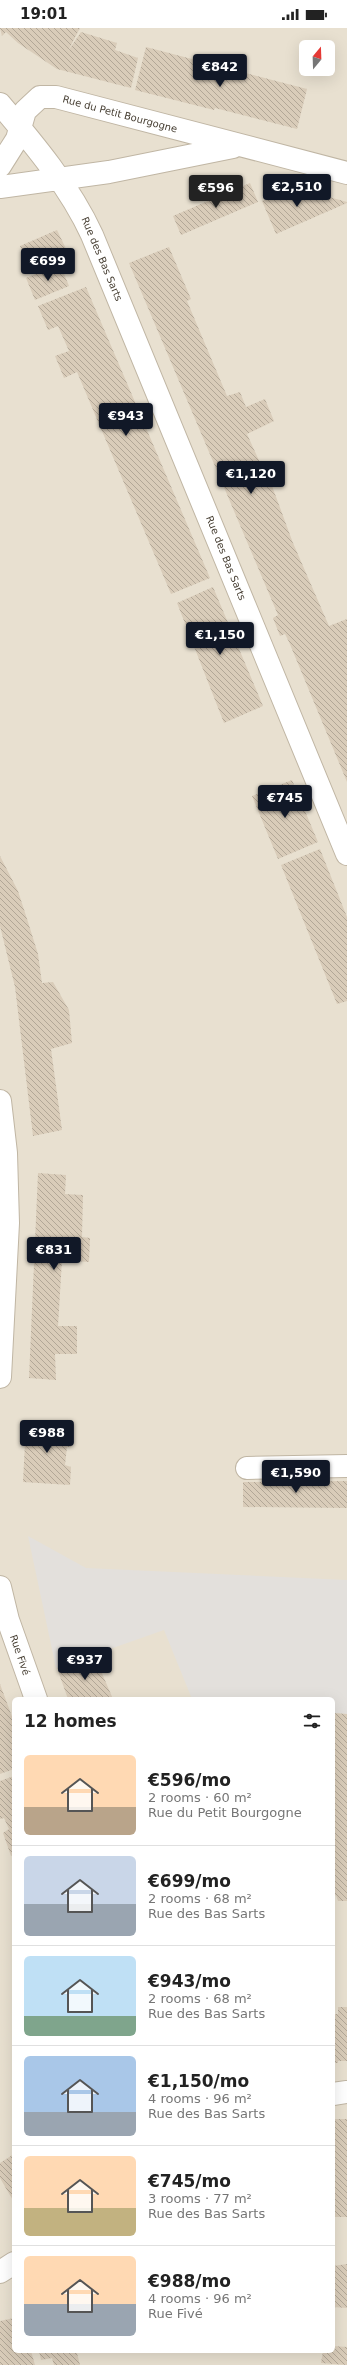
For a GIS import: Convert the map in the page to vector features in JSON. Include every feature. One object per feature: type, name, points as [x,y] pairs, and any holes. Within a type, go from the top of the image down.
[{"type":"street","name":"Rue du Petit Bourgogne","points":[[21,129],[25,111],[32,101],[40,97],[56,97],[238,146],[347,173]]},
{"type":"street","name":"Rue des Bas Sarts","points":[[0,104],[21,129],[82,212],[347,854]]},
{"type":"street","points":[[0,166],[12,149],[21,129]]},
{"type":"street","name":"Rue du Petit Bourgogne","points":[[0,187],[109,172],[238,146]]},
{"type":"street","points":[[0,1101],[6,1153],[8,1209],[0,1377]]},
{"type":"street","points":[[247,1468],[347,1466]]},
{"type":"street","name":"Rue Fivé","points":[[0,1587],[8,1620],[35,1697]]},
{"type":"street","points":[[335,2094],[347,2092]]},
{"type":"street","points":[[0,2272],[12,2264]]},
{"type":"shaded area","points":[[0,28],[347,28],[347,2365],[0,2365]]},
{"type":"shaded area","points":[[28,1536],[86,1568],[347,1580],[347,1714],[335,1713],[335,1697],[191,1697],[164,1630],[56,1668]]},
{"type":"building","points":[[0,28],[80,28],[68,51],[81,32],[117,43],[115,50],[138,58],[131,88],[57,69],[18,43],[6,32],[2,36]]},
{"type":"building","points":[[146,47],[307,89],[297,129],[215,108],[214,110],[135,90]]},
{"type":"building","points":[[250,183],[258,202],[181,235],[173,216]]},
{"type":"building","points":[[293,187],[347,203],[276,234],[262,201]]},
{"type":"building","points":[[57,230],[69,255],[31,272],[20,246]]},
{"type":"building","points":[[169,247],[191,299],[187,301],[227,396],[240,392],[246,407],[265,399],[274,421],[247,434],[266,476],[268,475],[293,543],[329,626],[347,619],[347,782],[289,642],[285,634],[280,636],[273,618],[278,615],[129,263]]},
{"type":"building","points":[[60,264],[69,286],[35,300],[26,278]]},
{"type":"building","points":[[86,287],[210,578],[171,594],[77,372],[64,378],[55,356],[69,351],[58,326],[48,330],[38,306]]},
{"type":"building","points":[[213,587],[263,706],[224,723],[177,603]]},
{"type":"building","points":[[292,780],[318,842],[278,859],[252,796]]},
{"type":"building","points":[[320,849],[347,917],[347,1001],[337,1004],[281,865]]},
{"type":"building","points":[[0,856],[18,891],[38,954],[42,983],[53,982],[69,1010],[72,1043],[51,1049],[62,1130],[33,1136],[15,987],[0,926]]},
{"type":"building","points":[[38,1173],[66,1175],[65,1194],[83,1195],[82,1237],[90,1238],[89,1262],[62,1260],[58,1326],[77,1326],[77,1354],[55,1354],[56,1380],[29,1378]]},
{"type":"building","points":[[26,1423],[72,1425],[71,1447],[67,1447],[65,1465],[71,1467],[70,1485],[23,1482]]},
{"type":"building","points":[[347,1481],[347,1508],[243,1507],[243,1482]]},
{"type":"building","points":[[95,1657],[112,1697],[67,1697],[58,1671]]},
{"type":"building","points":[[0,1684],[12,1717],[12,1770],[0,1774]]},
{"type":"building","points":[[335,1713],[347,1714],[347,1901],[338,1901],[336,1895],[335,1896]]},
{"type":"building","points":[[12,1777],[11,1856],[3,1833],[9,1829],[4,1818],[0,1819],[0,1781]]},
{"type":"building","points":[[338,2007],[347,2007],[347,2061],[338,2061],[338,2063],[335,2063],[335,2014],[338,2014]]},
{"type":"building","points":[[335,2119],[347,2119],[347,2217],[335,2217]]},
{"type":"building","points":[[12,2155],[12,2199],[0,2178],[0,2163]]},
{"type":"building","points":[[347,2264],[347,2308],[335,2307],[335,2266]]},
{"type":"building","points":[[12,2318],[12,2353],[32,2353],[35,2365],[0,2365],[0,2321]]},
{"type":"building","points":[[335,2346],[347,2347],[347,2365],[321,2363],[323,2353],[335,2353]]},
{"type":"building","points":[[39,2353],[77,2353],[80,2365],[54,2365],[52,2358],[41,2360]]}]
